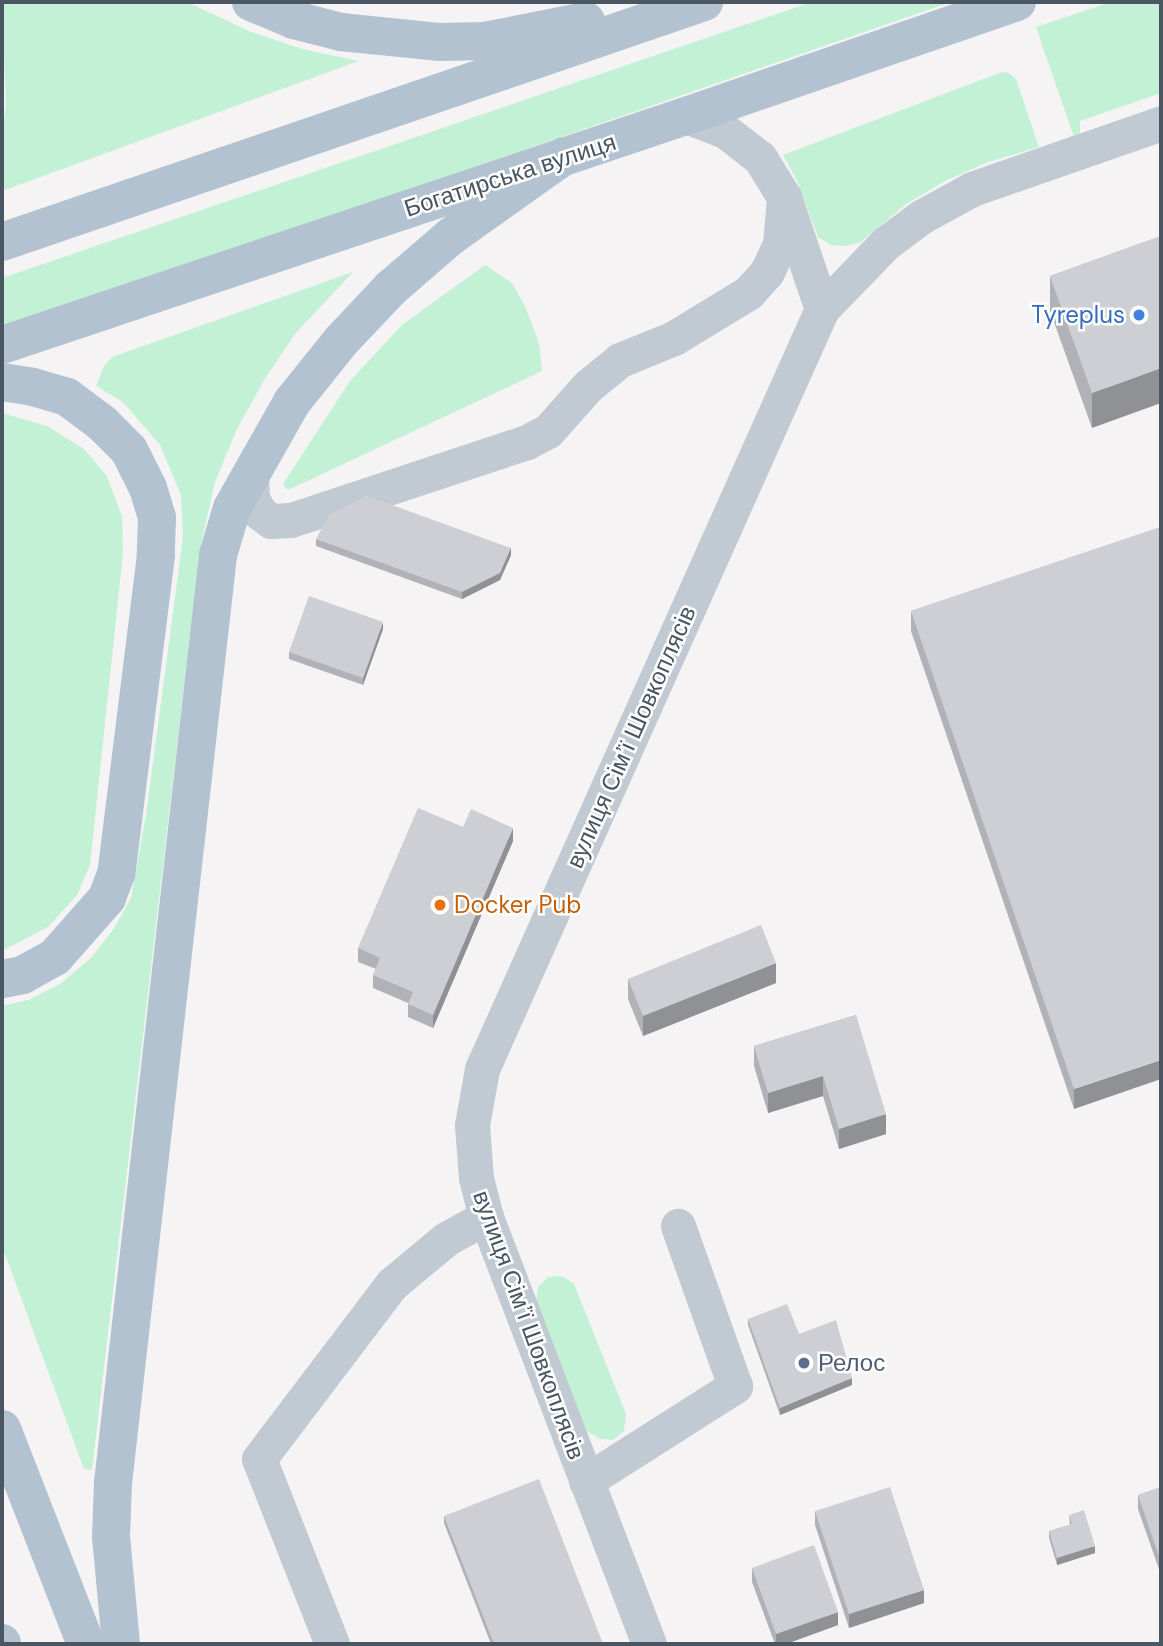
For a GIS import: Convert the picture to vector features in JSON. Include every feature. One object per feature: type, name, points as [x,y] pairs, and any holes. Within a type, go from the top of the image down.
[{"type":"main road","points":[[251,2],[294,20],[341,32],[440,42],[485,41],[681,2]]},
{"type":"main road","points":[[2,242],[704,2]]},
{"type":"main road","name":"Богатирська вулиця","points":[[2,345],[1017,2]]},
{"type":"main road","points":[[121,1644],[111,1537],[113,1483],[218,555],[232,508],[292,402],[341,341],[391,288],[450,237],[564,156]]},
{"type":"main road","points":[[2,382],[67,397],[102,423],[129,450],[148,488],[157,518],[156,555],[116,874],[107,898],[55,957],[23,975],[2,979]]},
{"type":"main road","points":[[2,1429],[86,1644]]},
{"type":"street","points":[[686,116],[725,131],[749,146],[760,158],[784,197],[822,309],[886,243],[921,217],[972,189],[1161,124]]},
{"type":"street","points":[[251,474],[252,499],[260,513],[271,521],[291,520],[527,442],[548,431],[588,386],[620,360],[674,338],[748,293],[767,272],[780,244],[784,197]]},
{"type":"street","name":"вулиця Сімʼї Шовкоплясів","points":[[649,1644],[486,1217],[476,1178],[472,1125],[482,1069],[822,309]]},
{"type":"street","points":[[331,1644],[259,1459],[392,1283],[446,1239],[486,1217]]},
{"type":"street","points":[[586,1481],[735,1386],[678,1226]]},
{"type":"green space","points":[[2,2],[187,2],[249,31],[302,49],[359,61],[2,191],[2,135],[6,106]]},
{"type":"green space","points":[[812,2],[951,2],[2,331],[2,278]]},
{"type":"green space","points":[[1111,2],[1161,2],[1161,93],[1080,121],[1080,136],[1074,137],[1036,27]]},
{"type":"green space","points":[[1002,72],[1009,73],[1016,79],[1039,147],[988,162],[945,181],[905,205],[861,242],[846,246],[831,245],[818,237],[797,181],[783,155]]},
{"type":"green space","points":[[485,265],[512,283],[525,306],[539,343],[542,371],[288,490],[283,484],[350,381],[402,325]]},
{"type":"green space","points":[[353,272],[295,334],[264,380],[236,431],[215,482],[200,549],[92,1470],[84,1469],[2,1246],[2,1006],[28,1000],[60,984],[92,957],[115,927],[131,898],[146,815],[183,537],[181,495],[160,445],[123,402],[96,386],[104,366],[112,357]]},
{"type":"green space","points":[[2,413],[47,426],[84,449],[107,476],[122,517],[123,553],[90,865],[77,895],[48,927],[2,951]]},
{"type":"green space","points":[[562,1276],[574,1284],[626,1414],[624,1431],[613,1440],[600,1439],[587,1431],[536,1302],[538,1287],[548,1277]]},
{"type":"building","points":[[1161,236],[1161,368],[1092,393],[1050,276]]},
{"type":"building","points":[[367,496],[511,548],[500,573],[462,592],[316,539],[330,514]]},
{"type":"building","points":[[1161,527],[1161,1060],[1074,1089],[911,611]]},
{"type":"building","points":[[309,596],[383,622],[363,678],[289,652]]},
{"type":"building","points":[[418,808],[463,827],[471,809],[513,828],[433,1015],[408,1004],[413,992],[373,975],[380,958],[358,948]]},
{"type":"building","points":[[761,925],[776,963],[643,1016],[628,979]]},
{"type":"building","points":[[856,1015],[886,1114],[839,1129],[823,1076],[768,1093],[754,1046]]},
{"type":"building","name":"Релос","points":[[787,1304],[799,1334],[836,1320],[852,1378],[780,1408],[748,1319]]},
{"type":"building","points":[[539,1479],[603,1644],[494,1644],[444,1516]]},
{"type":"building","points":[[890,1487],[924,1590],[849,1614],[815,1511]]},
{"type":"building","points":[[1161,1487],[1161,1562],[1138,1495]]},
{"type":"building","points":[[1084,1510],[1095,1546],[1057,1558],[1049,1531],[1072,1524],[1069,1515]]},
{"type":"building","points":[[814,1545],[838,1612],[776,1634],[752,1568]]},
{"type":"place","name":"Tyreplus","points":[[1139,315]]},
{"type":"place","name":"Docker Pub","points":[[440,905]]},
{"type":"place","name":"Релос","points":[[804,1363]]}]
